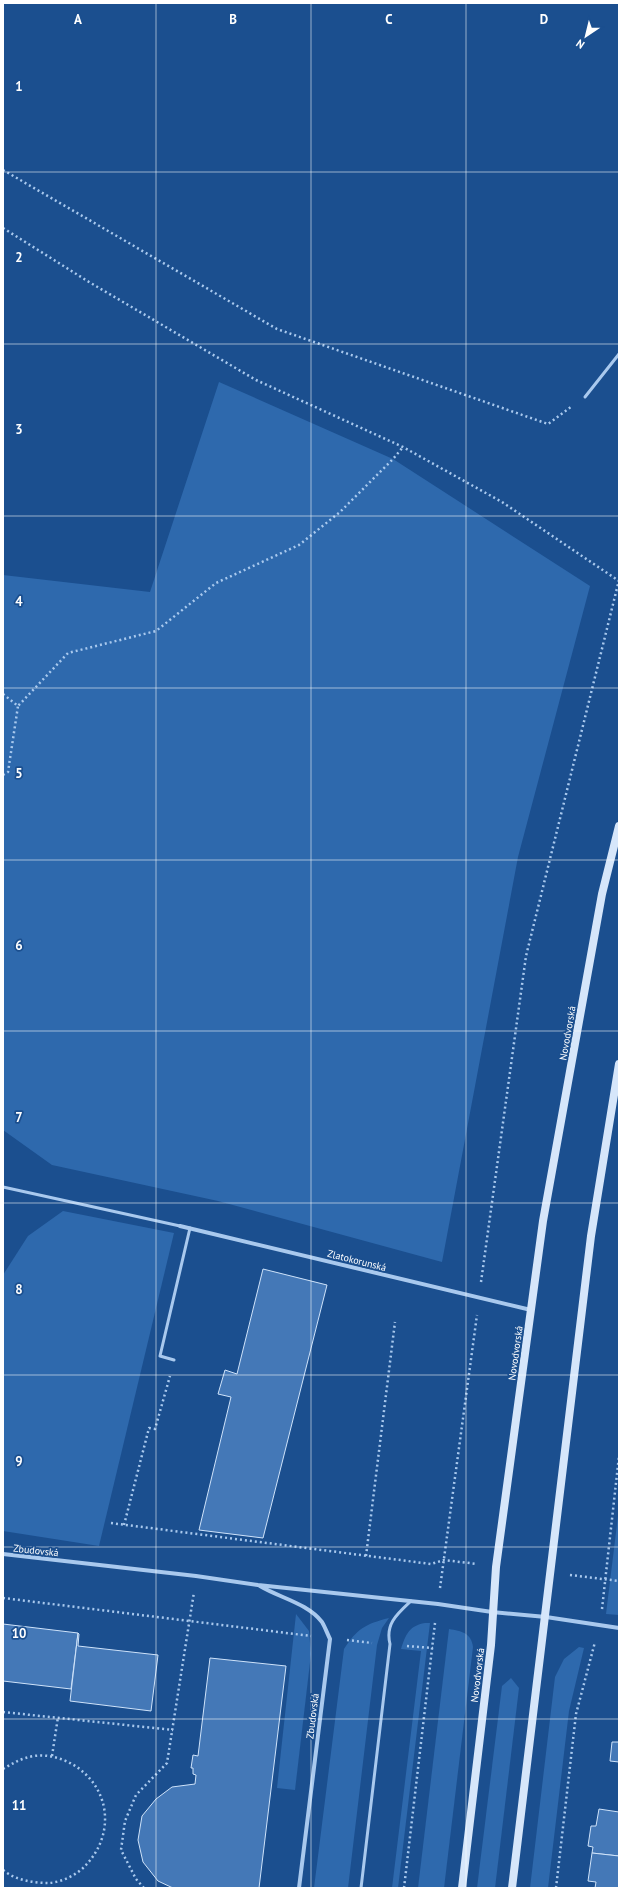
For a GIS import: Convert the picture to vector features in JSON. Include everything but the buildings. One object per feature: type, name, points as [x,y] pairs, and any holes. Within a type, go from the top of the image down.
[{"type":"main road","name":"Novodvorská","points":[[462,1888],[491,1644],[496,1567],[544,1221],[602,894],[619,826]]},
{"type":"main road","points":[[512,1888],[591,1236],[619,1064]]},
{"type":"street","name":"Zlatokorunská","points":[[180,1226],[531,1310]]},
{"type":"street","name":"Zbudovská","points":[[3,1554],[196,1576],[258,1585],[546,1617],[619,1628]]},
{"type":"street","name":"Zbudovská","points":[[258,1585],[273,1594],[304,1606],[322,1622],[330,1639],[299,1888]]},
{"type":"lane","points":[[585,397],[619,354]]},
{"type":"lane","points":[[3,1187],[180,1226]]},
{"type":"lane","points":[[174,1360],[160,1356],[190,1228]]},
{"type":"lane","points":[[361,1888],[390,1644],[388,1636],[394,1617],[411,1601]]},
{"type":"path","points":[[3,170],[277,329],[548,424],[585,397]]},
{"type":"path","points":[[3,228],[89,282],[256,380],[403,447],[502,502],[619,580],[526,956],[480,1284]]},
{"type":"path","points":[[3,775],[8,772],[18,706],[68,653],[156,631],[216,583],[299,545],[340,512],[393,460],[403,447]]},
{"type":"path","points":[[3,694],[18,706]]},
{"type":"path","points":[[439,1594],[477,1313]]},
{"type":"path","points":[[366,1556],[395,1322]]},
{"type":"path","points":[[124,1525],[149,1428],[155,1429],[174,1360]]},
{"type":"path","points":[[601,1611],[606,1580],[619,1456]]},
{"type":"path","points":[[111,1523],[431,1564],[444,1560],[482,1565]]},
{"type":"path","points":[[568,1575],[619,1582]]},
{"type":"path","points":[[144,1888],[136,1879],[121,1850],[125,1821],[136,1795],[167,1763],[196,1576]]},
{"type":"path","points":[[3,1598],[330,1639],[432,1648]]},
{"type":"path","points":[[404,1888],[435,1623]]},
{"type":"path","points":[[556,1888],[576,1714],[596,1642]]},
{"type":"path","points":[[3,1712],[173,1730]]},
{"type":"path","points":[[52,1756],[58,1717]]},
{"type":"path","points":[[3,1769],[18,1760],[34,1756],[52,1756],[67,1761],[81,1769],[92,1781],[101,1795],[105,1810],[105,1826],[99,1847],[94,1856],[83,1868],[64,1879],[54,1882],[38,1883],[21,1880],[3,1870]]},
{"type":"path","points":[[37,1888],[38,1883]]},
{"type":"shaded area","points":[[219,382],[393,459],[590,586],[518,857],[442,1262],[218,1201],[52,1165],[3,1130],[3,575],[150,592]]},
{"type":"shaded area","points":[[63,1211],[174,1233],[99,1546],[3,1531],[3,1275],[28,1236]]},
{"type":"shaded area","points":[[619,1508],[619,1615],[606,1614]]},
{"type":"shaded area","points":[[296,1614],[309,1631],[311,1654],[295,1790],[277,1788]]},
{"type":"shaded area","points":[[389,1618],[382,1628],[377,1645],[348,1888],[314,1888],[344,1649],[362,1628]]},
{"type":"shaded area","points":[[430,1623],[398,1888],[392,1888],[421,1651],[401,1649],[409,1632],[415,1626]]},
{"type":"shaded area","points":[[449,1629],[458,1631],[468,1636],[473,1647],[444,1888],[418,1888]]},
{"type":"shaded area","points":[[579,1647],[584,1648],[569,1711],[548,1888],[530,1888],[555,1677],[564,1659]]},
{"type":"shaded area","points":[[511,1678],[519,1688],[495,1888],[477,1888],[502,1686]]}]
